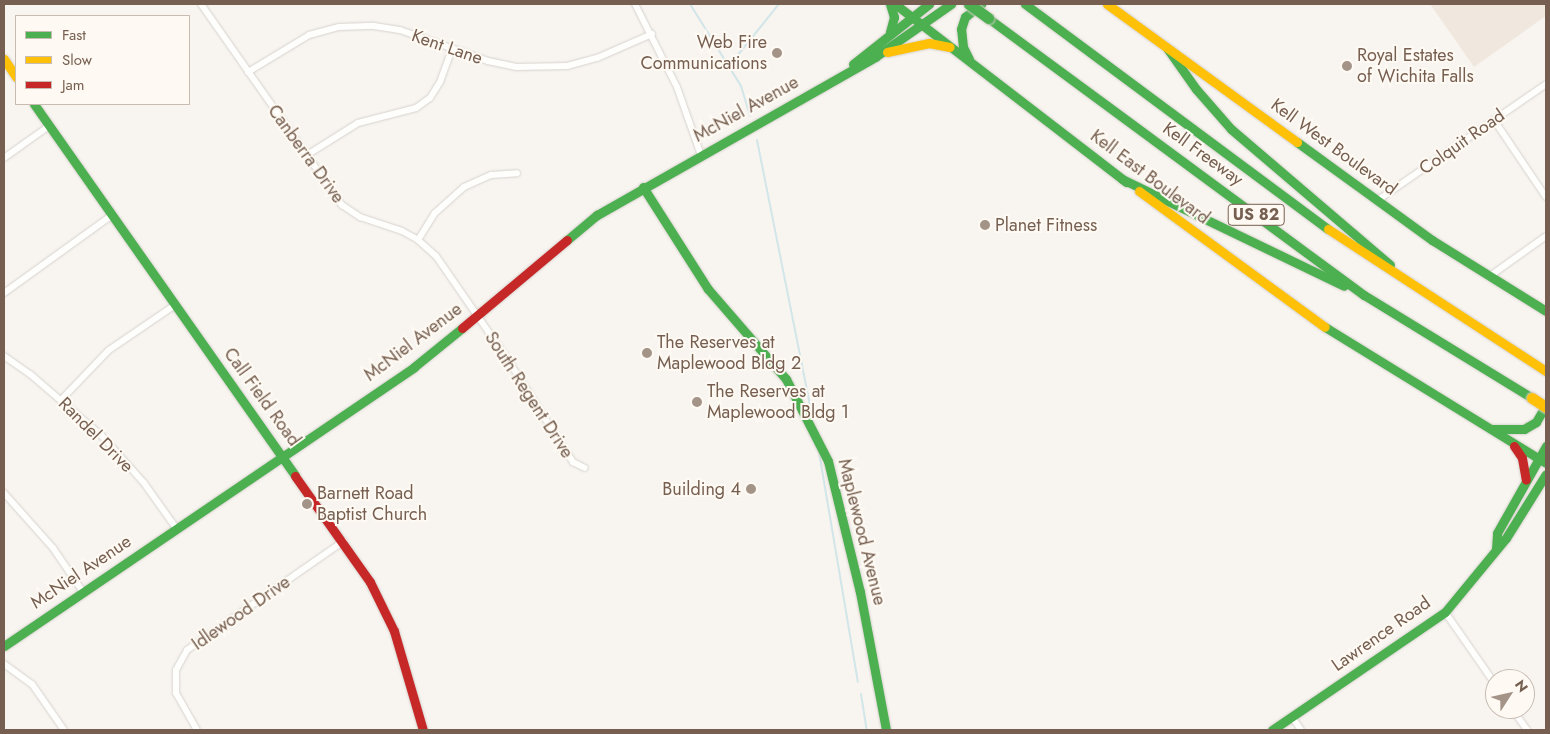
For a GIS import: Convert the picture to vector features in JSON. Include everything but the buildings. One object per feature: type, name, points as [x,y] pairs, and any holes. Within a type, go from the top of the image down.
[{"type":"main road","points":[[889,34],[894,17],[890,4]]},
{"type":"main road","name":"Kell East Boulevard","points":[[895,4],[1122,179],[1324,327],[1543,461]]},
{"type":"main road","name":"McNiel Avenue","points":[[846,71],[928,4]]},
{"type":"main road","name":"McNiel Avenue","points":[[4,646],[282,455],[414,367],[582,226],[643,187],[875,56],[951,4]]},
{"type":"main road","name":"Kell Freeway","points":[[969,4],[1364,295],[1546,406]]},
{"type":"main road","points":[[971,62],[963,47],[961,29],[965,17],[981,4]]},
{"type":"main road","name":"Kell Freeway","points":[[1025,4],[1352,246],[1546,371]]},
{"type":"main road","name":"Kell West Boulevard","points":[[1107,4],[1432,240],[1546,311]]},
{"type":"main road","points":[[875,56],[906,46],[929,43],[951,47]]},
{"type":"main road","points":[[1167,48],[1196,89],[1231,129],[1414,286]]},
{"type":"main road","points":[[4,59],[15,76]]},
{"type":"main road","name":"Call Field Road","points":[[35,105],[174,305],[344,541],[370,582],[391,624],[423,730]]},
{"type":"main road","points":[[1122,179],[1364,295]]},
{"type":"main road","name":"Maplewood Avenue","points":[[643,187],[708,289],[786,379],[828,462],[860,592],[886,730]]},
{"type":"main road","points":[[1491,428],[1524,429],[1536,422],[1546,406]]},
{"type":"main road","points":[[1512,442],[1522,458],[1526,480]]},
{"type":"main road","name":"Lawrence Road","points":[[1496,549],[1497,533],[1526,480],[1543,461],[1546,446]]},
{"type":"main road","name":"Lawrence Road","points":[[1272,730],[1445,612],[1506,538],[1546,474]]},
{"type":"main road","points":[[1533,496],[1546,485]]},
{"type":"street","name":"Canberra Drive","points":[[200,4],[348,210],[418,240],[436,256],[477,316]]},
{"type":"street","points":[[635,4],[652,34],[677,87],[701,155]]},
{"type":"street","name":"Kent Lane","points":[[248,72],[310,35],[339,27],[374,26],[400,30],[516,67],[558,67],[597,58],[652,34]]},
{"type":"street","points":[[307,155],[358,123],[416,108],[430,98],[440,82],[452,48]]},
{"type":"street","name":"Colquit Road","points":[[1378,200],[1546,84]]},
{"type":"street","points":[[1494,120],[1546,197]]},
{"type":"street","points":[[4,158],[49,126]]},
{"type":"street","points":[[418,240],[435,213],[464,187],[491,175],[517,173]]},
{"type":"street","points":[[4,293],[112,215]]},
{"type":"street","points":[[1490,276],[1546,236]]},
{"type":"street","points":[[61,400],[110,350],[174,305]]},
{"type":"street","name":"South Regent Drive","points":[[477,316],[573,462],[585,468]]},
{"type":"street","name":"Randel Drive","points":[[4,356],[61,400],[120,456],[176,528]]},
{"type":"street","points":[[4,493],[53,548],[83,592]]},
{"type":"street","name":"Idlewood Drive","points":[[197,730],[176,693],[176,670],[187,650],[344,541]]},
{"type":"street","points":[[1445,612],[1485,670]]},
{"type":"street","points":[[4,664],[32,684],[64,730]]},
{"type":"street","points":[[1292,717],[1302,730]]},
{"type":"street","points":[[1519,719],[1527,730]]},
{"type":"shaded area","points":[[1430,4],[1546,4],[1546,16],[1474,67]]},
{"type":"waterway","points":[[690,4],[741,86],[750,116]]},
{"type":"waterway","points":[[729,66],[779,4]]},
{"type":"waterway","points":[[757,140],[812,415]]},
{"type":"waterway","points":[[819,452],[858,682]]},
{"type":"waterway","points":[[861,694],[867,730]]},
{"type":"traffic: fast","points":[[890,4],[894,17],[890,32]]},
{"type":"traffic: fast","points":[[895,4],[1126,182]]},
{"type":"traffic: fast","points":[[853,64],[929,4]]},
{"type":"traffic: fast","points":[[567,240],[597,215],[875,57],[951,4]]},
{"type":"traffic: fast","points":[[969,4],[988,18]]},
{"type":"traffic: fast","points":[[969,59],[963,47],[961,29],[965,17],[981,4]]},
{"type":"traffic: fast","points":[[1025,4],[1328,229]]},
{"type":"traffic: fast","points":[[988,18],[1364,295],[1532,398]]},
{"type":"traffic: fast","points":[[1167,48],[1196,89],[1231,129],[1390,265]]},
{"type":"traffic: fast","points":[[35,105],[295,476]]},
{"type":"traffic: fast","points":[[1297,142],[1432,240],[1546,311]]},
{"type":"traffic: fast","points":[[1122,179],[1344,286]]},
{"type":"traffic: fast","points":[[643,187],[708,289],[786,379],[828,461],[860,592],[886,730]]},
{"type":"traffic: fast","points":[[1325,327],[1546,463]]},
{"type":"traffic: fast","points":[[4,646],[414,367],[462,328]]},
{"type":"traffic: fast","points":[[1493,429],[1524,429],[1536,422],[1546,405]]},
{"type":"traffic: fast","points":[[1496,549],[1497,533],[1546,446]]},
{"type":"traffic: fast","points":[[1272,730],[1445,612],[1506,538],[1546,474]]},
{"type":"traffic: slow","points":[[1107,4],[1297,142]]},
{"type":"traffic: slow","points":[[887,52],[929,43],[950,47]]},
{"type":"traffic: slow","points":[[4,59],[15,76]]},
{"type":"traffic: slow","points":[[1139,191],[1325,327]]},
{"type":"traffic: slow","points":[[1328,229],[1546,371]]},
{"type":"traffic: slow","points":[[1532,398],[1546,407]]},
{"type":"traffic: jam","points":[[462,328],[567,240]]},
{"type":"traffic: jam","points":[[1514,446],[1522,458],[1526,480]]},
{"type":"traffic: jam","points":[[295,476],[370,582],[394,631],[423,730]]},
{"type":"place","name":"Web Fire Communications","points":[[777,53]]},
{"type":"place","name":"Royal Estates of Wichita Falls","points":[[1347,66]]},
{"type":"place","name":"Planet Fitness","points":[[985,225]]},
{"type":"place","name":"The Reserves at Maplewood Bldg 2","points":[[647,353]]},
{"type":"place","name":"The Reserves at Maplewood Bldg 1","points":[[697,402]]},
{"type":"place","name":"Building 4","points":[[751,489]]},
{"type":"place","name":"Barnett Road Baptist Church","points":[[307,504]]}]
